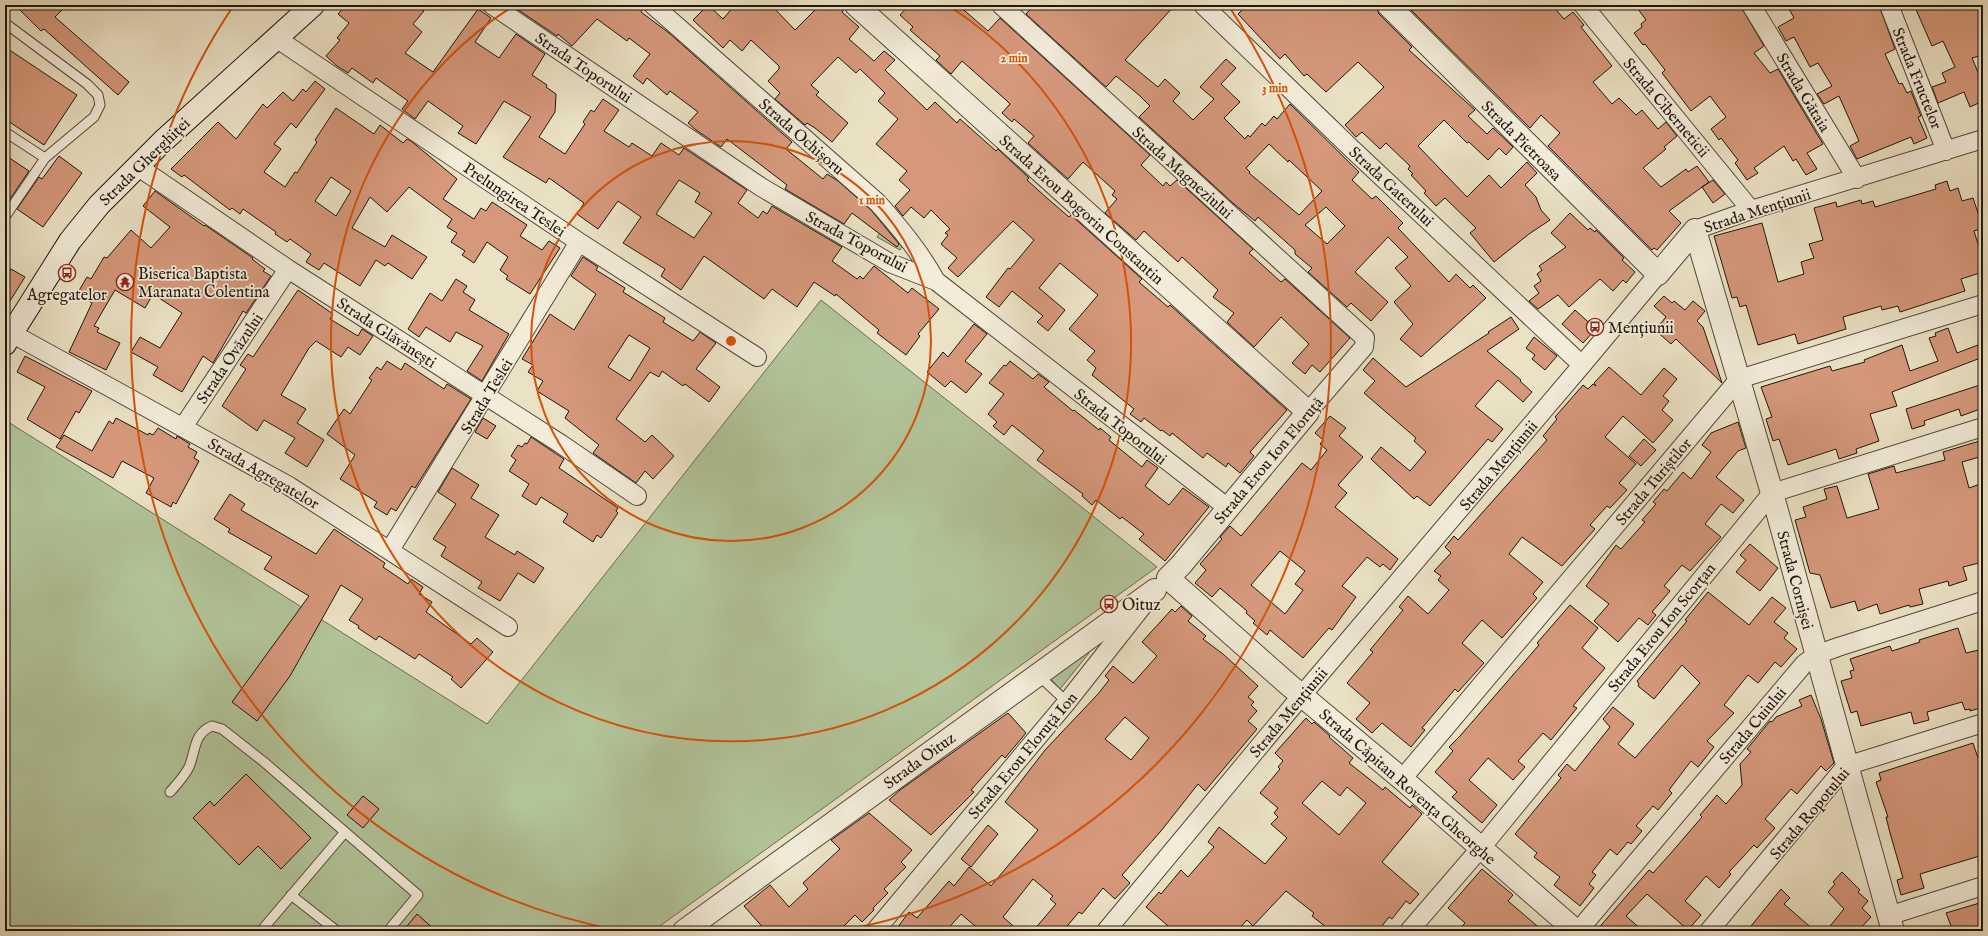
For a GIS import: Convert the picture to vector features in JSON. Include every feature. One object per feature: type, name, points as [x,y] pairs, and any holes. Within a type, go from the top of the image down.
[{"type":"street","name":"Strada Gherghiței","points":[[8,339],[70,241],[99,205],[137,166],[313,5]]},
{"type":"street","name":"Strada Toporului","points":[[492,5],[761,187],[890,263],[936,280],[1228,508]]},
{"type":"street","name":"Strada Ochișoru","points":[[653,5],[878,203],[922,256],[936,280]]},
{"type":"street","name":"Strada Erou Bogorin Constantin","points":[[856,5],[1308,412]]},
{"type":"street","name":"Strada Magneziului","points":[[1001,5],[1365,340]]},
{"type":"street","name":"Strada Gaterului","points":[[1203,5],[1582,365]]},
{"type":"street","name":"Strada Pietroasa","points":[[1388,5],[1658,274]]},
{"type":"street","name":"Strada Ciberneticii","points":[[1583,5],[1751,210]]},
{"type":"street","name":"Strada Gătaia","points":[[1751,5],[1857,179]]},
{"type":"street","name":"Strada Fructelor","points":[[1889,5],[1946,150]]},
{"type":"street","name":"Prelungirea Teslei","points":[[276,38],[579,242],[757,357]]},
{"type":"street","name":"Strada Mențiunii","points":[[1106,931],[1302,695],[1695,230],[1751,210],[1857,179],[1983,139]]},
{"type":"street","name":"Strada Glăvănești","points":[[137,166],[288,269],[486,396],[637,496]]},
{"type":"street","name":"Strada Cornișei","points":[[1695,230],[1772,493],[1890,923]]},
{"type":"street","name":"Strada Teslei","points":[[390,550],[486,396],[579,242]]},
{"type":"street","name":"Strada Ovăzului","points":[[183,426],[288,269]]},
{"type":"street","points":[[1739,379],[1983,304]]},
{"type":"street","name":"Strada Agregatelor","points":[[8,339],[183,426],[289,486],[508,627]]},
{"type":"street","name":"Strada Erou Ion Floruță","points":[[1162,584],[1364,347],[1365,340]]},
{"type":"street","name":"Strada Turiștilor","points":[[1402,779],[1739,379]]},
{"type":"street","points":[[1772,493],[1983,426]]},
{"type":"street","name":"Strada Erou Ion Scorțan","points":[[1409,931],[1480,848],[1772,493]]},
{"type":"street","name":"Strada Căpitan Rovența Gheorghe","points":[[1162,584],[1302,695],[1402,779],[1577,931]]},
{"type":"street","name":"Strada Oituz","points":[[684,931],[1162,584]]},
{"type":"street","name":"Strada Erou Floruță Ion","points":[[875,931],[1067,702],[1162,584]]},
{"type":"street","name":"Strada Cuiului","points":[[1577,931],[1798,670],[1816,655],[1983,601]]},
{"type":"street","name":"Strada Ropotului","points":[[1709,931],[1846,766],[1983,723]]},
{"type":"street","points":[[1890,923],[1983,886]]},
{"type":"lane","points":[[5,23],[87,84],[98,95],[100,105],[94,118],[45,158],[5,217]]},
{"type":"lane","points":[[5,132],[45,158]]},
{"type":"lane","points":[[1037,674],[1067,702]]},
{"type":"lane","points":[[170,792],[186,773],[200,733],[212,726],[222,729],[264,762],[418,895],[388,931]]},
{"type":"lane","points":[[261,931],[345,832]]},
{"type":"lane","points":[[291,895],[337,931]]},
{"type":"green space","points":[[887,223],[905,242],[900,250],[877,237]]},
{"type":"green space","points":[[821,300],[1157,567],[653,931],[5,931],[5,420],[487,724]]},
{"type":"green space","points":[[1087,650],[1089,653],[1060,689],[1048,676]]},
{"type":"building","points":[[15,5],[67,5],[55,17],[129,82],[118,95],[44,29],[41,31]]},
{"type":"building","points":[[346,5],[416,5],[424,11],[413,24],[422,32],[405,53],[433,72],[478,9],[491,18],[475,42],[499,58],[516,34],[545,54],[532,75],[547,85],[546,87],[556,94],[555,112],[539,137],[565,154],[585,124],[583,122],[591,110],[594,112],[603,99],[619,110],[604,131],[629,147],[632,143],[652,156],[661,143],[679,155],[684,148],[747,190],[738,203],[758,218],[763,211],[767,214],[772,206],[842,247],[832,261],[857,279],[860,276],[863,279],[874,266],[908,293],[912,288],[939,309],[918,334],[920,336],[906,355],[877,333],[879,330],[836,294],[835,296],[814,282],[797,307],[772,289],[764,299],[704,256],[681,290],[661,276],[665,269],[623,243],[641,217],[618,201],[598,229],[577,214],[584,203],[549,178],[546,183],[503,157],[531,117],[504,101],[476,144],[458,133],[463,126],[428,101],[415,119],[402,109],[408,101],[376,78],[373,83],[352,68],[348,73],[337,66],[326,56],[340,40],[337,38],[349,23],[338,14]],"holes":[[[679,180],[700,193],[695,202],[712,213],[694,238],[656,214]]]},
{"type":"building","points":[[511,5],[643,5],[641,12],[669,33],[792,142],[786,149],[823,179],[827,174],[838,181],[871,210],[899,244],[897,247],[852,213],[844,224],[785,189],[787,185],[727,139],[721,147],[696,130],[688,123],[698,112],[670,91],[667,95],[647,78],[643,84],[633,76],[650,54],[629,38],[627,41],[597,19],[572,46],[558,34],[557,36]]},
{"type":"building","points":[[708,5],[723,19],[735,5],[771,5],[795,30],[820,5],[844,5],[842,12],[859,27],[849,39],[874,61],[884,51],[895,60],[885,70],[927,110],[935,102],[957,123],[960,119],[996,151],[998,149],[1029,178],[1027,180],[1048,199],[1069,217],[1071,215],[1142,279],[1139,282],[1168,307],[1170,305],[1287,410],[1250,452],[1254,456],[1240,473],[1228,463],[1226,467],[1207,453],[1203,458],[1172,433],[1170,436],[1144,418],[1141,422],[1130,414],[1134,409],[1092,375],[1096,368],[1087,360],[1095,351],[1069,329],[1098,295],[1060,263],[1039,288],[1065,310],[1048,331],[1037,322],[1043,316],[1012,291],[999,307],[986,297],[1008,268],[1010,269],[1034,240],[1013,221],[958,277],[948,268],[957,258],[941,244],[948,235],[945,233],[950,229],[931,210],[924,218],[911,207],[903,216],[895,206],[910,190],[899,180],[907,171],[876,144],[898,119],[878,101],[885,93],[860,69],[856,73],[838,57],[811,85],[819,92],[816,95],[848,123],[832,142],[815,128],[807,123],[805,125],[775,99],[780,93],[768,81],[779,69],[779,66],[751,40],[742,51],[730,40],[723,48],[693,20]]},
{"type":"building","points":[[909,5],[958,5],[988,31],[1000,18],[1150,155],[1141,165],[1163,186],[1166,182],[1170,186],[1177,180],[1253,249],[1249,253],[1281,282],[1285,279],[1350,338],[1320,372],[1312,365],[1305,374],[1292,363],[1309,344],[1281,317],[1254,347],[1227,322],[1234,313],[1213,297],[1218,290],[1182,257],[1178,262],[1144,231],[1136,240],[1105,213],[1117,199],[1112,195],[1115,191],[1083,162],[1068,179],[1028,143],[1034,136],[1014,119],[1012,122],[1002,113],[1010,104],[1006,100],[962,61],[951,74],[936,60],[940,56],[910,30],[913,27],[900,15]]},
{"type":"building","points":[[1034,5],[1175,5],[1125,60],[1158,87],[1165,79],[1180,93],[1173,101],[1193,120],[1214,99],[1200,87],[1226,59],[1236,68],[1221,84],[1240,102],[1224,118],[1245,139],[1248,135],[1250,137],[1262,123],[1265,126],[1274,116],[1277,119],[1290,104],[1359,172],[1352,180],[1372,199],[1376,196],[1403,223],[1398,228],[1449,282],[1456,274],[1470,288],[1473,285],[1486,298],[1421,357],[1400,339],[1413,324],[1394,302],[1411,286],[1395,268],[1408,257],[1388,237],[1355,272],[1388,302],[1371,321],[1351,303],[1347,307],[1308,272],[1312,268],[1295,254],[1295,250],[1258,217],[1255,221],[1234,204],[1139,117],[1150,106],[1139,95],[1116,76],[1106,87],[1026,14]],"holes":[[[1269,144],[1288,162],[1289,160],[1322,191],[1299,215],[1249,173],[1250,172],[1246,168]],[[1326,207],[1345,226],[1327,244],[1305,225]]]},
{"type":"building","points":[[1247,5],[1376,5],[1379,14],[1412,47],[1409,50],[1475,110],[1468,116],[1487,134],[1493,128],[1513,147],[1506,155],[1499,148],[1488,160],[1469,142],[1467,143],[1444,120],[1418,146],[1467,197],[1489,175],[1501,188],[1527,162],[1537,173],[1525,185],[1536,197],[1541,210],[1550,220],[1529,234],[1494,262],[1470,233],[1476,228],[1445,198],[1436,206],[1424,193],[1426,191],[1411,175],[1413,174],[1408,169],[1410,166],[1386,143],[1380,149],[1362,132],[1356,137],[1345,125],[1384,87],[1358,62],[1326,92],[1307,74],[1304,76],[1285,54],[1280,59],[1238,14]]},
{"type":"building","points":[[1406,5],[1552,5],[1564,19],[1573,12],[1584,25],[1581,27],[1612,66],[1593,82],[1612,104],[1619,98],[1636,115],[1642,110],[1658,129],[1666,122],[1677,136],[1664,147],[1666,149],[1643,168],[1661,187],[1686,169],[1688,172],[1697,166],[1709,182],[1669,211],[1681,223],[1657,250],[1654,248],[1652,250],[1548,146],[1560,133],[1541,115],[1530,128]]},
{"type":"building","points":[[1635,5],[1740,5],[1764,46],[1754,53],[1770,73],[1778,69],[1823,144],[1807,153],[1817,169],[1806,175],[1796,159],[1793,161],[1784,146],[1754,168],[1758,173],[1747,180],[1735,163],[1738,160],[1721,138],[1719,140],[1711,129],[1726,117],[1710,96],[1691,111],[1662,73],[1665,70],[1645,44],[1643,45],[1634,33],[1642,27],[1641,24],[1646,20]]},
{"type":"building","points":[[1787,5],[1879,5],[1895,49],[1885,54],[1899,84],[1902,83],[1907,93],[1911,91],[1921,116],[1918,117],[1927,138],[1914,144],[1911,137],[1857,159],[1850,146],[1859,141],[1839,96],[1824,104],[1817,94],[1832,86],[1818,63],[1810,67],[1794,37],[1786,41],[1778,27],[1794,18]]},
{"type":"building","points":[[1914,5],[1983,5],[1983,55],[1972,58],[1983,84],[1983,101],[1970,107],[1964,92],[1938,103],[1932,87],[1946,82],[1942,73],[1955,67],[1943,41],[1932,46]]},
{"type":"building","points":[[5,47],[77,95],[44,145],[5,119]]},
{"type":"building","points":[[315,81],[325,89],[296,128],[291,123],[274,144],[281,149],[264,172],[285,187],[295,172],[297,173],[317,142],[315,140],[336,108],[374,134],[380,125],[403,143],[407,139],[411,141],[457,179],[443,199],[474,219],[481,208],[486,211],[492,202],[527,225],[520,236],[542,250],[549,241],[560,248],[530,294],[506,279],[508,276],[500,270],[508,257],[487,242],[474,263],[462,255],[465,251],[451,242],[457,233],[447,227],[452,219],[409,187],[387,212],[370,197],[352,228],[385,247],[392,235],[427,257],[412,279],[388,263],[385,266],[376,260],[360,286],[324,263],[319,270],[306,262],[311,254],[290,239],[287,242],[275,234],[276,232],[243,209],[240,214],[232,208],[230,210],[184,175],[182,177],[171,169],[218,122],[236,139],[263,104],[267,108],[283,92],[293,101],[303,89],[306,92]],"holes":[[[331,177],[351,191],[336,216],[315,201]]]},
{"type":"building","points":[[5,155],[29,171],[8,202],[5,201]]},
{"type":"building","points":[[59,156],[82,173],[43,227],[17,209],[39,177],[42,179]]},
{"type":"building","points":[[1713,180],[1725,194],[1713,203],[1702,187]]},
{"type":"building","points":[[1947,181],[1950,191],[1958,188],[1962,201],[1973,198],[1983,228],[1974,231],[1983,260],[1983,272],[1961,279],[1965,291],[1900,312],[1898,306],[1882,310],[1881,306],[1843,317],[1846,329],[1798,344],[1795,334],[1758,345],[1746,305],[1740,307],[1737,297],[1732,298],[1714,236],[1762,223],[1778,282],[1804,274],[1801,262],[1814,258],[1809,244],[1823,240],[1814,208],[1836,202],[1837,207],[1861,200],[1862,204],[1873,201],[1875,207],[1936,189],[1935,185]]},
{"type":"building","points":[[155,191],[204,226],[205,225],[253,258],[252,259],[265,269],[263,271],[271,276],[246,313],[243,311],[213,363],[203,356],[182,392],[153,375],[158,367],[131,352],[140,337],[160,348],[182,313],[153,294],[145,308],[115,290],[94,326],[99,328],[97,332],[120,343],[106,370],[69,352],[92,303],[77,294],[87,277],[91,279],[104,257],[107,258],[131,230],[151,248],[170,227],[143,206]]},
{"type":"building","points":[[1570,213],[1588,230],[1590,228],[1595,232],[1596,230],[1624,258],[1622,260],[1635,272],[1626,283],[1623,280],[1613,291],[1600,279],[1569,307],[1558,295],[1538,309],[1529,301],[1539,293],[1534,286],[1541,281],[1537,274],[1542,270],[1539,266],[1566,247],[1551,233]]},
{"type":"building","points":[[583,257],[598,267],[596,270],[625,288],[623,292],[665,318],[663,322],[693,341],[700,332],[716,343],[696,369],[720,387],[709,402],[685,384],[683,386],[662,371],[659,377],[650,372],[616,419],[645,442],[652,435],[674,456],[653,479],[645,471],[636,483],[593,453],[599,445],[565,418],[569,411],[537,391],[543,381],[528,372],[533,365],[522,359],[550,314],[574,330],[596,294],[571,276]],"holes":[[[629,335],[650,348],[630,381],[608,367]]]},
{"type":"building","points":[[11,269],[25,277],[5,309],[5,279]]},
{"type":"building","points":[[456,279],[467,286],[463,292],[475,300],[469,310],[509,334],[482,381],[467,371],[483,346],[456,332],[450,342],[426,327],[419,337],[408,329],[430,293],[442,301]]},
{"type":"building","points":[[298,290],[333,314],[330,319],[358,336],[362,329],[373,336],[360,355],[348,347],[341,357],[316,341],[309,348],[281,395],[306,409],[297,423],[324,440],[307,467],[285,453],[295,438],[264,420],[257,431],[222,406],[246,369],[240,365],[248,354],[253,357]]},
{"type":"building","points":[[1664,296],[1672,303],[1674,301],[1685,310],[1693,301],[1705,311],[1697,321],[1703,327],[1722,383],[1676,339],[1671,344],[1655,330],[1666,317],[1654,306]]},
{"type":"building","points":[[1575,310],[1596,329],[1583,343],[1562,324]]},
{"type":"building","points":[[1511,317],[1519,329],[1487,351],[1521,380],[1520,381],[1532,392],[1523,402],[1498,380],[1475,406],[1503,429],[1492,442],[1488,439],[1430,506],[1417,496],[1414,499],[1371,459],[1381,447],[1410,471],[1426,452],[1414,441],[1416,438],[1364,393],[1375,381],[1363,370],[1373,358],[1406,387]]},
{"type":"building","points":[[974,324],[987,334],[965,361],[982,374],[966,393],[951,381],[945,387],[927,372],[943,352],[948,357]]},
{"type":"building","points":[[1948,328],[1957,353],[1983,343],[1983,357],[1892,392],[1897,406],[1870,414],[1879,441],[1856,449],[1857,453],[1839,459],[1836,449],[1788,465],[1779,439],[1773,441],[1766,419],[1772,417],[1761,387],[1830,366],[1832,371],[1865,362],[1864,360],[1902,345],[1910,371],[1938,361],[1929,338],[1936,336],[1935,333]]},
{"type":"building","points":[[1534,337],[1557,356],[1545,370],[1532,359],[1535,355],[1526,348]]},
{"type":"building","points":[[25,356],[92,391],[79,413],[76,411],[60,439],[27,419],[45,387],[17,372]]},
{"type":"building","points":[[387,361],[401,370],[405,363],[444,389],[447,384],[471,399],[415,488],[412,486],[396,511],[391,508],[387,515],[374,507],[377,502],[340,479],[355,455],[327,434],[344,409],[350,414],[372,380],[369,378],[377,367],[381,370]]},
{"type":"building","points":[[1010,361],[1033,379],[1038,374],[1049,382],[1044,387],[1099,430],[1100,428],[1111,437],[1109,440],[1142,467],[1147,460],[1158,468],[1145,486],[1169,505],[1183,488],[1209,507],[1165,561],[1139,539],[1144,534],[1122,517],[1120,519],[1096,500],[1092,505],[1082,496],[1083,494],[1037,460],[1044,451],[1012,425],[1004,435],[993,426],[997,422],[988,414],[1004,394],[989,383],[1004,365],[1006,366]]},
{"type":"building","points":[[1609,367],[1641,395],[1664,368],[1677,379],[1663,396],[1669,401],[1662,410],[1673,420],[1653,443],[1623,416],[1605,437],[1636,464],[1619,483],[1627,490],[1610,508],[1607,506],[1590,525],[1595,529],[1562,566],[1522,537],[1509,554],[1543,582],[1533,594],[1537,598],[1502,638],[1482,620],[1462,643],[1484,663],[1458,692],[1455,689],[1422,728],[1425,730],[1411,747],[1382,723],[1372,733],[1356,719],[1370,703],[1347,683],[1373,652],[1370,650],[1403,610],[1399,607],[1408,596],[1428,614],[1449,590],[1438,580],[1441,576],[1434,571],[1451,553],[1445,547],[1454,536],[1458,540],[1547,440],[1543,436],[1557,419],[1555,417],[1583,385],[1588,389],[1593,384],[1596,386],[1594,383]]},
{"type":"building","points":[[1983,384],[1983,408],[1961,416],[1959,409],[1924,421],[1925,425],[1912,429],[1906,409]]},
{"type":"building","points":[[1330,416],[1346,428],[1339,436],[1363,457],[1338,485],[1347,493],[1335,507],[1398,559],[1390,570],[1383,564],[1380,567],[1367,557],[1342,586],[1356,597],[1332,630],[1329,628],[1303,658],[1270,630],[1267,635],[1253,623],[1255,621],[1246,613],[1247,611],[1220,588],[1212,597],[1195,583],[1206,570],[1200,564],[1222,539],[1220,537],[1230,526],[1241,536],[1302,463],[1311,470],[1327,450],[1320,444],[1323,440],[1315,433]],"holes":[[[1280,551],[1305,571],[1295,584],[1303,590],[1285,614],[1251,585]]]},
{"type":"building","points":[[116,418],[148,435],[149,433],[153,435],[158,428],[176,439],[177,436],[190,444],[188,447],[197,452],[194,458],[199,461],[176,504],[173,502],[171,507],[146,493],[154,478],[122,461],[113,478],[56,447],[64,435],[92,451],[109,421],[113,424]]},
{"type":"building","points":[[483,418],[496,426],[487,439],[475,432]]},
{"type":"building","points":[[1738,422],[1746,448],[1738,451],[1716,477],[1744,500],[1733,513],[1721,504],[1705,524],[1721,537],[1690,571],[1682,565],[1664,586],[1670,591],[1652,612],[1656,615],[1648,625],[1639,618],[1618,642],[1594,621],[1609,604],[1586,586],[1616,545],[1621,549],[1645,522],[1642,520],[1656,504],[1653,502],[1664,489],[1667,491],[1683,472],[1691,479],[1711,452],[1702,445],[1711,433]]},
{"type":"building","points":[[531,437],[564,459],[559,468],[618,508],[616,511],[618,513],[601,538],[597,535],[593,542],[563,522],[568,514],[541,497],[536,505],[522,496],[529,484],[509,471],[516,460],[511,456],[518,445],[522,447],[525,443],[527,444]]},
{"type":"building","points":[[1644,439],[1656,450],[1641,466],[1629,456]]},
{"type":"building","points":[[1983,440],[1983,456],[1962,462],[1969,488],[1983,483],[1983,562],[1963,567],[1967,580],[1949,586],[1948,581],[1919,589],[1923,604],[1910,607],[1909,605],[1880,614],[1877,604],[1858,611],[1855,601],[1831,608],[1820,575],[1810,573],[1795,520],[1806,517],[1803,507],[1827,499],[1824,489],[1837,486],[1847,518],[1879,509],[1868,474],[1894,466],[1896,473],[1945,460],[1943,452]]},
{"type":"building","points":[[452,468],[479,485],[471,498],[499,515],[485,537],[515,555],[517,551],[544,568],[534,583],[518,573],[500,601],[478,588],[482,582],[441,556],[446,547],[433,539],[456,504],[438,492]]},
{"type":"building","points":[[230,494],[245,504],[241,510],[316,554],[334,529],[385,563],[383,567],[408,584],[411,579],[423,587],[419,594],[432,602],[426,612],[471,644],[477,638],[493,652],[461,688],[451,679],[453,677],[419,654],[415,659],[379,636],[376,640],[358,628],[359,626],[349,620],[363,599],[341,585],[290,676],[257,721],[232,702],[309,596],[264,569],[272,557],[228,532],[230,529],[214,519]]},
{"type":"building","points":[[1750,544],[1778,568],[1760,591],[1736,572],[1746,560],[1740,555]]},
{"type":"building","points":[[1708,592],[1749,625],[1772,597],[1786,608],[1774,622],[1788,633],[1784,638],[1797,649],[1781,667],[1775,662],[1758,683],[1748,675],[1724,705],[1734,713],[1707,741],[1714,747],[1698,767],[1691,761],[1669,790],[1672,793],[1658,810],[1653,806],[1636,826],[1642,831],[1631,844],[1628,842],[1617,855],[1610,849],[1592,872],[1596,875],[1589,884],[1594,888],[1580,906],[1554,885],[1560,877],[1534,857],[1537,853],[1515,834],[1561,778],[1558,775],[1567,764],[1575,771],[1610,727],[1603,719],[1613,707],[1634,724],[1618,744],[1635,758],[1700,683],[1682,665],[1654,699],[1638,686],[1639,684],[1637,681],[1687,621],[1685,620]]},
{"type":"building","points":[[1570,605],[1598,628],[1582,648],[1605,668],[1573,706],[1577,708],[1551,740],[1543,733],[1518,761],[1525,767],[1513,780],[1488,758],[1469,780],[1497,805],[1482,823],[1452,797],[1457,792],[1435,772],[1453,751],[1449,747],[1539,645],[1537,643]]},
{"type":"building","points":[[1181,606],[1192,616],[1188,621],[1206,636],[1203,639],[1223,654],[1258,686],[1248,697],[1254,702],[1251,705],[1257,711],[1248,721],[1257,729],[1205,791],[1198,784],[1161,831],[1122,875],[1130,883],[1115,899],[1103,888],[1082,914],[1079,912],[1063,931],[1033,931],[1056,904],[1050,899],[1053,896],[1033,879],[1003,917],[1019,931],[981,931],[961,914],[946,931],[895,931],[909,912],[917,918],[949,881],[954,886],[969,867],[991,886],[1038,830],[1005,802],[1045,750],[1098,694],[1109,680],[1105,676],[1113,666],[1133,683],[1157,656],[1142,642],[1172,609],[1175,612]],"holes":[[[1125,717],[1149,738],[1131,760],[1105,739]]]},
{"type":"building","points":[[1958,628],[1966,653],[1983,649],[1983,707],[1970,711],[1970,709],[1965,710],[1962,702],[1927,712],[1929,720],[1914,724],[1911,712],[1861,726],[1857,711],[1851,713],[1841,681],[1852,678],[1850,671],[1854,670],[1850,659],[1890,646],[1892,651],[1920,642],[1919,640]]},
{"type":"building","points":[[1811,695],[1821,719],[1834,763],[1826,771],[1821,766],[1797,794],[1791,789],[1765,819],[1775,828],[1757,848],[1754,845],[1729,872],[1731,874],[1719,888],[1706,876],[1685,901],[1701,915],[1688,930],[1647,894],[1626,916],[1643,931],[1596,931],[1649,870],[1653,873],[1671,853],[1702,817],[1700,815],[1717,795],[1726,804],[1742,785],[1740,764],[1751,752],[1747,749],[1770,721],[1772,722],[1776,717],[1802,706],[1799,700]]},
{"type":"building","points":[[1008,713],[1026,733],[1005,758],[1002,755],[971,790],[974,792],[931,835],[889,800],[900,790]]},
{"type":"building","points":[[1306,718],[1312,724],[1314,722],[1353,758],[1349,763],[1383,790],[1385,787],[1410,808],[1412,805],[1422,814],[1382,862],[1419,894],[1410,904],[1406,901],[1392,919],[1389,917],[1378,931],[1331,931],[1312,916],[1314,913],[1286,891],[1253,926],[1247,920],[1237,931],[1174,931],[1146,907],[1159,892],[1161,894],[1181,870],[1188,877],[1214,847],[1208,842],[1219,827],[1265,864],[1287,838],[1271,824],[1278,817],[1274,813],[1278,808],[1260,793],[1280,769],[1278,767],[1283,761],[1275,753]],"holes":[[[1322,781],[1340,796],[1347,787],[1366,803],[1339,835],[1302,803]]]},
{"type":"building","points":[[1973,743],[1983,773],[1983,855],[1920,874],[1924,888],[1901,895],[1897,880],[1903,878],[1886,817],[1888,817],[1876,782],[1881,780],[1879,773]]},
{"type":"building","points":[[246,774],[311,838],[281,869],[258,846],[239,865],[193,818],[210,801],[214,806]]},
{"type":"building","points":[[363,796],[379,809],[363,828],[347,815]]},
{"type":"building","points":[[869,813],[912,850],[901,862],[906,867],[884,889],[888,893],[873,908],[874,910],[862,922],[855,915],[839,931],[766,931],[744,906],[770,885],[789,907],[808,889],[803,883],[840,849],[831,840]]},
{"type":"building","points":[[988,825],[998,834],[971,867],[961,859]]},
{"type":"building","points":[[1482,869],[1513,895],[1508,901],[1543,931],[1458,931],[1465,923],[1448,908]]},
{"type":"building","points":[[1842,872],[1860,890],[1858,892],[1868,901],[1862,908],[1871,917],[1858,931],[1826,931],[1844,909],[1828,892],[1835,884],[1833,882]]},
{"type":"building","points":[[1781,889],[1790,898],[1784,904],[1815,931],[1747,931]]},
{"type":"building","points":[[1983,902],[1983,931],[1953,931],[1946,913]]},
{"type":"building","points":[[417,914],[436,931],[403,931]]},
{"type":"place","name":"Agregatelor","points":[[67,273]]},
{"type":"place","name":"Biserica Baptista Maranata Colentina","points":[[125,282]]},
{"type":"place","name":"Mențiunii","points":[[1595,327]]},
{"type":"place","name":"Oituz","points":[[1109,604]]}]
